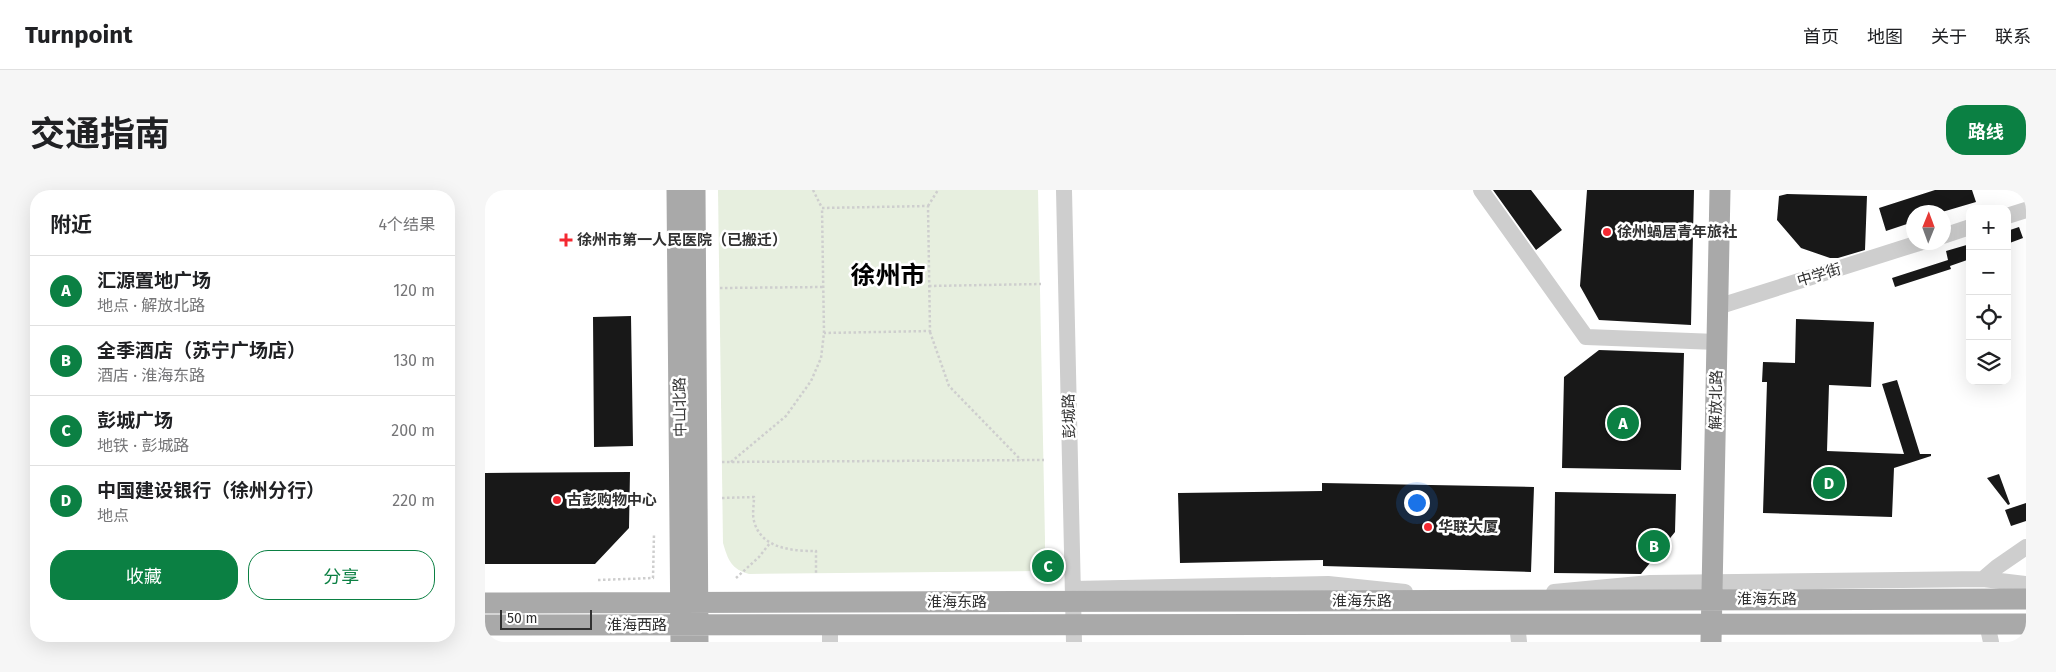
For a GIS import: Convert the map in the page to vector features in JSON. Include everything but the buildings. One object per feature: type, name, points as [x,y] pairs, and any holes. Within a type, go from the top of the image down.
[{"type":"main road","name":"中山北路","points":[[677,190],[689,603]]},
{"type":"main road","name":"中山北路","points":[[689,633],[695,190]]},
{"type":"main road","name":"解放北路","points":[[1712,611],[1720,190]]},
{"type":"main road","name":"淮海东路","points":[[689,603],[1073,595],[1712,611],[1989,633],[2026,624]]},
{"type":"main road","name":"淮海东路","points":[[689,633],[1521,633],[1712,611],[2026,598]]},
{"type":"main road","name":"淮海西路","points":[[485,603],[689,603]]},
{"type":"main road","name":"淮海西路","points":[[485,625],[689,633]]},
{"type":"street","name":"彭城路","points":[[1064,190],[1074,633]]},
{"type":"street","points":[[1481,190],[1586,337],[1717,342]]},
{"type":"street","points":[[2011,215],[2026,210]]},
{"type":"street","points":[[1951,233],[1966,228]]},
{"type":"street","name":"中学街","points":[[1717,307],[1906,247]]},
{"type":"street","points":[[1983,579],[2026,547]]},
{"type":"street","points":[[1712,611],[1983,579],[2026,584]]},
{"type":"path","points":[[731,462],[786,416],[811,381],[821,358],[824,333],[822,208],[813,190]]},
{"type":"path","points":[[938,190],[928,206],[930,331],[949,386],[1021,460]]},
{"type":"path","points":[[822,208],[928,206]]},
{"type":"path","points":[[929,286],[1041,284]]},
{"type":"path","points":[[720,288],[823,287]]},
{"type":"path","points":[[824,333],[930,331]]},
{"type":"path","points":[[722,462],[1045,460]]},
{"type":"path","points":[[722,498],[754,498],[753,520],[759,531],[770,542],[781,548],[816,550],[817,574]]},
{"type":"path","points":[[598,580],[653,578],[654,534]]},
{"type":"path","points":[[736,578],[759,557],[770,542]]},
{"type":"green space","points":[[718,190],[1038,190],[1045,559],[1038,571],[749,574],[731,563],[723,543]]},
{"type":"place","name":"徐州蝸居青年旅社","points":[[1607,232]]},
{"type":"place","name":"徐州市第一人民医院（已搬迁）","points":[[566,240]]},
{"type":"place","name":"汇源置地广场","points":[[1623,423]]},
{"type":"place","name":"中国建设银行（徐州分行）","points":[[1829,483]]},
{"type":"place","name":"古彭购物中心","points":[[557,500]]},
{"type":"place","name":"华联大厦","points":[[1428,527]]},
{"type":"place","name":"全季酒店（苏宁广场店）","points":[[1654,546]]},
{"type":"place","name":"彭城广场","points":[[1048,566]]},
{"type":"district","name":"徐州市","points":[[888,275]]}]
